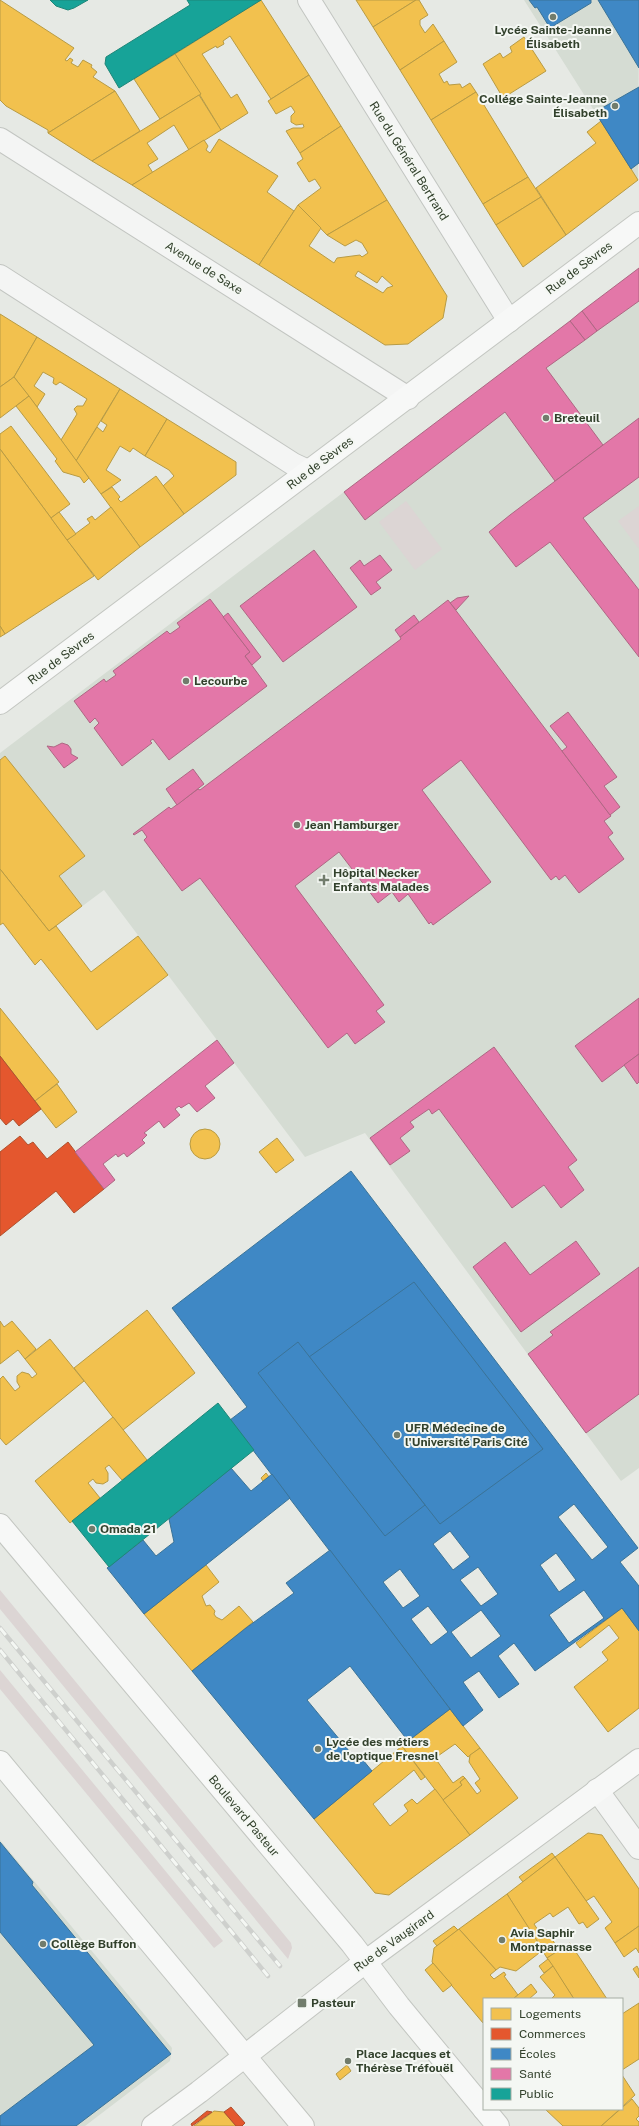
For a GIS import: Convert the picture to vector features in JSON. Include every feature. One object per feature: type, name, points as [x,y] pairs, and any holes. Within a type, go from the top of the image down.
[{"type":"main road","name":"Rue de Sèvres","points":[[0,703],[639,223]]},
{"type":"main road","name":"Boulevard Pasteur","points":[[0,1526],[365,1962],[483,2108]]},
{"type":"main road","name":"Rue de Vaugirard","points":[[152,2126],[199,2092],[365,1962],[639,1760]]},
{"type":"main road","points":[[0,1762],[304,2126]]},
{"type":"main road","name":"Boulevard Pasteur","points":[[485,2110],[498,2126]]},
{"type":"street","name":"Rue du Général Bertrand","points":[[309,0],[509,321]]},
{"type":"street","name":"Avenue de Saxe","points":[[0,139],[408,398]]},
{"type":"street","points":[[0,276],[293,464],[308,471]]},
{"type":"street","points":[[597,1790],[639,1848]]},
{"type":"shaded area","name":"Collége Sainte-Jeanne Élisabeth","points":[[524,0],[639,0],[638,180],[545,33]]},
{"type":"shaded area","name":"Hôpital Necker Enfants Malades","points":[[639,268],[639,1468],[621,1481],[365,1133],[305,1157],[104,890],[49,931],[0,869],[0,753]]},
{"type":"shaded area","points":[[406,501],[442,549],[415,570],[379,522]]},
{"type":"shaded area","points":[[639,506],[639,549],[618,521]]},
{"type":"shaded area","points":[[0,1590],[291,1943],[292,1948],[288,1959],[0,1609]]},
{"type":"shaded area","points":[[0,1670],[223,1941],[214,1948],[0,1689]]},
{"type":"shaded area","name":"Collège Buffon","points":[[0,1840],[172,2048],[170,2061],[85,2126],[0,2126]]},
{"type":"building: Logements","points":[[0,0],[74,48],[65,60],[67,61],[70,58],[73,60],[71,63],[78,67],[83,60],[92,65],[91,67],[97,72],[93,77],[115,91],[48,133],[48,130],[6,106],[0,100]]},
{"type":"building: Logements","points":[[261,0],[309,75],[271,99],[230,36],[223,41],[224,44],[217,48],[216,46],[202,54],[231,98],[237,94],[248,113],[221,130],[175,54]]},
{"type":"building: Logements","points":[[356,0],[416,0],[373,27]]},
{"type":"building: Logements","points":[[416,0],[419,0],[428,15],[420,20],[420,25],[425,33],[433,24],[444,41],[400,70],[373,27]]},
{"type":"building: Logements","points":[[524,37],[546,71],[503,98],[483,64],[500,53],[503,58],[512,52],[510,47]]},
{"type":"building: Logements","points":[[444,41],[457,62],[439,74],[444,83],[447,81],[449,85],[460,84],[462,88],[470,83],[476,92],[431,120],[400,70]]},
{"type":"building: Logements","points":[[175,54],[201,94],[160,119],[134,79]]},
{"type":"building: Logements","points":[[309,75],[341,126],[300,153],[286,131],[293,128],[302,128],[304,127],[303,124],[296,125],[291,122],[291,116],[295,112],[291,106],[276,114],[268,101]]},
{"type":"building: Logements","points":[[115,91],[140,131],[92,161],[48,133]]},
{"type":"building: Logements","points":[[476,92],[528,177],[483,204],[431,120]]},
{"type":"building: Logements","points":[[199,95],[221,130],[189,150],[174,125],[147,143],[158,159],[148,165],[153,173],[132,185],[92,161]]},
{"type":"building: Logements","points":[[601,121],[638,180],[566,235],[536,188],[596,143],[587,132]]},
{"type":"building: Logements","points":[[341,126],[387,200],[327,235],[298,205],[321,188],[315,179],[309,182],[297,163],[303,159],[300,153]]},
{"type":"building: Logements","points":[[219,139],[278,176],[267,192],[294,211],[259,265],[132,185],[204,140],[208,146],[206,150],[210,153]]},
{"type":"building: Logements","points":[[528,177],[541,197],[496,225],[483,204]]},
{"type":"building: Logements","points":[[541,197],[566,235],[523,267],[496,225]]},
{"type":"building: Logements","points":[[387,200],[447,296],[443,318],[408,344],[385,345],[259,265],[298,205],[321,228],[309,246],[334,263],[337,258],[360,255],[362,257],[368,253],[362,243],[356,240],[345,246],[327,235]],"holes":[[[358,271],[377,283],[382,276],[393,286],[387,288],[383,293],[355,276]]]},
{"type":"building: Logements","points":[[0,314],[37,337],[14,377],[0,387]]},
{"type":"building: Logements","points":[[37,337],[120,389],[76,461],[61,440],[77,414],[74,409],[77,406],[83,406],[87,399],[60,382],[56,385],[53,383],[54,378],[43,372],[34,386],[45,394],[37,407],[14,377]]},
{"type":"building: Logements","points":[[14,377],[29,396],[0,418],[0,387]]},
{"type":"building: Logements","points":[[120,389],[167,419],[145,456],[133,448],[130,452],[120,446],[106,470],[121,480],[101,494],[76,461],[97,427],[103,432],[107,425],[101,421]]},
{"type":"building: Logements","points":[[29,396],[89,478],[84,483],[80,477],[63,472],[55,461],[57,459],[16,406]]},
{"type":"building: Logements","points":[[167,419],[236,462],[236,475],[184,514],[163,486],[174,476],[169,470],[145,456]]},
{"type":"building: Logements","points":[[11,426],[70,504],[51,518],[0,449],[0,434]]},
{"type":"building: Logements","points":[[0,449],[94,576],[5,634],[0,626]]},
{"type":"building: Logements","points":[[156,476],[184,514],[140,547],[101,494],[112,487],[120,497],[118,499],[121,502]]},
{"type":"building: Logements","points":[[111,507],[140,547],[98,580],[67,540],[90,523],[87,519],[92,516],[95,520]]},
{"type":"building: Logements","points":[[59,512],[76,534],[67,540],[51,518]]},
{"type":"building: Logements","points":[[0,626],[5,634],[0,637]]},
{"type":"building: Logements","points":[[5,756],[85,856],[59,876],[82,906],[49,931],[0,869],[0,760]]},
{"type":"building: Logements","points":[[0,869],[49,931],[56,926],[91,972],[138,936],[168,975],[97,1030],[41,959],[35,965],[3,923],[0,925]]},
{"type":"building: Logements","points":[[0,1008],[59,1082],[35,1101],[0,1056]]},
{"type":"building: Logements","points":[[57,1084],[77,1112],[56,1128],[35,1101]]},
{"type":"building: Logements","points":[[205,1129],[211,1130],[219,1138],[219,1150],[211,1158],[205,1159],[199,1158],[191,1150],[190,1144],[191,1138],[199,1130]]},
{"type":"building: Logements","points":[[277,1138],[294,1160],[276,1173],[259,1152]]},
{"type":"building: Logements","points":[[147,1310],[195,1373],[123,1430],[74,1368]]},
{"type":"building: Logements","points":[[0,1321],[4,1327],[12,1321],[36,1349],[25,1359],[18,1350],[0,1364]]},
{"type":"building: Logements","points":[[50,1339],[84,1381],[6,1445],[0,1438],[0,1379],[3,1376],[15,1391],[20,1387],[17,1382],[17,1376],[22,1372],[29,1374],[32,1378],[37,1374],[25,1359]]},
{"type":"building: Logements","points":[[113,1417],[147,1460],[122,1480],[109,1465],[105,1468],[108,1473],[108,1481],[103,1484],[96,1483],[93,1479],[88,1483],[100,1498],[70,1523],[35,1481]]},
{"type":"building: Logements","points":[[266,1473],[269,1477],[263,1481],[261,1478]]},
{"type":"building: Logements","points":[[206,1565],[219,1582],[202,1596],[206,1606],[210,1605],[215,1611],[214,1614],[216,1617],[222,1620],[239,1606],[253,1622],[192,1671],[144,1614]]},
{"type":"building: Logements","points":[[622,1608],[639,1631],[639,1708],[608,1732],[574,1687],[608,1660],[602,1652],[619,1638],[609,1625],[580,1648],[576,1643]]},
{"type":"building: Logements","points":[[450,1709],[480,1748],[468,1757],[455,1744],[435,1758],[453,1783],[463,1776],[465,1778],[460,1782],[462,1785],[443,1800],[402,1746]]},
{"type":"building: Logements","points":[[402,1746],[425,1777],[421,1780],[414,1770],[373,1804],[390,1826],[408,1811],[404,1805],[412,1799],[417,1804],[435,1789],[470,1835],[389,1895],[375,1893],[314,1819]]},
{"type":"building: Logements","points":[[480,1748],[518,1798],[470,1835],[443,1800],[462,1785],[460,1782],[465,1778],[477,1794],[481,1791],[475,1783],[480,1779],[469,1762],[470,1755]]},
{"type":"building: Logements","points":[[588,1833],[602,1835],[639,1889],[639,1926],[615,1943],[605,1928],[612,1922],[594,1896],[586,1901],[555,1857]]},
{"type":"building: Logements","points":[[552,1853],[555,1857],[523,1882],[519,1877]]},
{"type":"building: Logements","points":[[555,1857],[599,1919],[587,1928],[583,1922],[579,1924],[568,1907],[553,1917],[550,1913],[534,1924],[538,1930],[547,1930],[558,1951],[547,1958],[507,1894]]},
{"type":"building: Logements","name":"Avia Saphir Montparnasse","points":[[507,1894],[543,1950],[516,1971],[500,1967],[496,1970],[459,1929]]},
{"type":"building: Logements","points":[[454,1926],[458,1930],[437,1946],[433,1941]]},
{"type":"building: Logements","points":[[639,1926],[639,1953],[636,1948],[624,1957],[615,1943]]},
{"type":"building: Logements","points":[[459,1929],[496,1970],[490,1975],[494,1979],[504,1972],[506,1975],[504,1976],[518,1995],[514,1998],[483,1998],[483,2023],[432,1962],[434,1948]]},
{"type":"building: Logements","points":[[570,1943],[606,1998],[573,1998],[547,1958]]},
{"type":"building: Logements","points":[[548,1959],[553,1966],[544,1973],[539,1966]]},
{"type":"building: Logements","points":[[433,1963],[452,1985],[443,1992],[425,1970]]},
{"type":"building: Logements","points":[[553,1966],[573,1998],[552,1998],[555,1995],[540,1977]]},
{"type":"building: Logements","points":[[637,1966],[639,1970],[639,1978],[633,1969]]},
{"type":"building: Logements","points":[[531,1984],[537,1992],[530,1998],[514,1998]]},
{"type":"building: Logements","points":[[639,2003],[639,2059],[623,2069],[623,2013]]},
{"type":"building: Logements","points":[[347,2065],[351,2071],[340,2080],[336,2074]]},
{"type":"building: Logements","points":[[623,2077],[635,2095],[623,2106]]},
{"type":"building: Logements","points":[[632,2099],[639,2108],[639,2116],[636,2119],[639,2122],[639,2126],[601,2126],[619,2110],[623,2110],[623,2107]]},
{"type":"building: Logements","points":[[546,2110],[619,2110],[601,2126],[563,2126]]},
{"type":"building: Logements","points":[[214,2111],[224,2112],[236,2126],[194,2126]]},
{"type":"building: Commerces","points":[[0,1056],[41,1109],[19,1126],[13,1119],[6,1125],[0,1118]]},
{"type":"building: Commerces","points":[[20,1136],[28,1145],[33,1142],[47,1159],[68,1142],[104,1189],[74,1213],[56,1191],[0,1236],[0,1152]]},
{"type":"building: Commerces","points":[[231,2107],[245,2123],[242,2126],[236,2126],[224,2112]]},
{"type":"building: Commerces","points":[[207,2111],[212,2112],[192,2126],[191,2124]]},
{"type":"building: Écoles","name":"Lycée Sainte-Jeanne Élisabeth","points":[[529,0],[591,0],[591,3],[550,28],[537,7],[535,8]]},
{"type":"building: Écoles","points":[[598,0],[639,0],[639,68]]},
{"type":"building: Écoles","points":[[639,87],[639,163],[631,169],[595,112]]},
{"type":"building: Écoles","name":"UFR Médecine de l'Université Paris Cité","points":[[351,1171],[638,1548],[620,1562],[639,1586],[639,1631],[622,1608],[535,1671],[514,1643],[498,1656],[519,1684],[499,1698],[479,1671],[463,1682],[483,1710],[463,1726],[230,1420],[247,1407],[172,1308]],"holes":[[[574,1504],[608,1547],[592,1560],[558,1517]],[[450,1531],[470,1557],[453,1570],[433,1544]],[[556,1553],[576,1580],[559,1592],[540,1565]],[[478,1567],[498,1594],[481,1606],[460,1580]],[[400,1569],[420,1596],[403,1608],[383,1582]],[[584,1590],[604,1618],[569,1643],[549,1615]],[[428,1606],[448,1632],[431,1645],[411,1619]],[[481,1610],[501,1636],[471,1658],[451,1632]]]},
{"type":"building: Écoles","points":[[414,1282],[543,1449],[440,1524],[309,1357]]},
{"type":"building: Écoles","points":[[298,1342],[425,1505],[385,1536],[258,1373]]},
{"type":"building: Écoles","points":[[231,1468],[251,1491],[272,1474],[290,1498],[144,1614],[107,1568],[143,1540],[156,1556],[174,1542],[169,1519]]},
{"type":"building: Écoles","points":[[330,1550],[450,1709],[408,1741],[350,1666],[307,1700],[354,1757],[358,1754],[372,1771],[314,1819],[192,1671],[246,1628],[294,1593],[286,1583]]},
{"type":"building: Écoles","name":"Collège Buffon","points":[[0,1842],[33,1882],[32,1885],[171,2054],[76,2126],[0,2126],[0,2116],[94,2045],[0,1932]]},
{"type":"building: Santé","points":[[639,268],[639,301],[597,331],[582,311]]},
{"type":"building: Santé","points":[[582,311],[597,331],[585,340],[570,321]]},
{"type":"building: Santé","name":"Breteuil","points":[[570,321],[585,340],[546,368],[603,445],[555,481],[505,412],[365,520],[344,492]]},
{"type":"building: Santé","points":[[639,418],[639,477],[583,518],[639,590],[639,657],[550,542],[516,567],[489,532]]},
{"type":"building: Santé","points":[[314,550],[357,607],[283,662],[240,606]]},
{"type":"building: Santé","points":[[380,555],[392,570],[376,582],[381,588],[371,595],[350,568],[360,560],[364,566]]},
{"type":"building: Santé","points":[[469,596],[456,610],[450,603],[457,598]]},
{"type":"building: Santé","name":"Lecourbe","points":[[210,599],[250,652],[245,656],[267,686],[169,760],[153,739],[150,741],[152,743],[122,766],[94,728],[99,723],[95,718],[90,723],[74,701],[104,679],[106,682],[116,675],[113,671],[167,631],[170,634],[180,627],[177,623]]},
{"type":"building: Santé","name":"Jean Hamburger","points":[[448,600],[611,816],[604,821],[613,833],[608,837],[624,859],[579,893],[565,875],[559,880],[556,876],[551,880],[461,760],[422,790],[491,882],[433,925],[431,922],[429,924],[408,894],[399,902],[392,892],[378,903],[339,852],[295,886],[384,1005],[376,1011],[385,1022],[355,1044],[347,1033],[328,1048],[200,878],[182,891],[144,840],[147,837],[142,830],[134,835],[133,834],[169,807],[171,809],[198,789],[200,790],[401,639],[400,637]]},
{"type":"building: Santé","points":[[228,613],[261,657],[252,665],[245,656],[250,652],[223,617]]},
{"type":"building: Santé","points":[[414,615],[419,622],[400,637],[395,630]]},
{"type":"building: Santé","points":[[568,712],[617,777],[604,786],[620,807],[610,815],[562,751],[567,747],[550,726]]},
{"type":"building: Santé","points":[[62,743],[68,745],[71,749],[71,754],[78,758],[64,768],[47,746],[54,747]]},
{"type":"building: Santé","points":[[193,769],[204,784],[177,805],[166,789]]},
{"type":"building: Santé","points":[[639,998],[639,1054],[602,1082],[575,1046]]},
{"type":"building: Santé","points":[[217,1040],[234,1063],[205,1086],[215,1098],[197,1112],[189,1103],[181,1108],[179,1106],[175,1109],[180,1115],[164,1128],[159,1121],[144,1133],[147,1135],[142,1140],[145,1143],[127,1157],[124,1153],[118,1157],[116,1154],[103,1164],[115,1180],[104,1189],[75,1152]]},
{"type":"building: Santé","points":[[494,1047],[577,1160],[568,1167],[584,1190],[561,1208],[544,1185],[512,1208],[439,1109],[432,1114],[429,1109],[410,1122],[414,1127],[400,1138],[410,1151],[390,1165],[370,1138]]},
{"type":"building: Santé","points":[[639,1054],[639,1082],[637,1084],[624,1065]]},
{"type":"building: Santé","points":[[576,1241],[600,1274],[521,1332],[473,1267],[505,1242],[530,1275]]},
{"type":"building: Santé","points":[[639,1267],[639,1394],[586,1433],[528,1354],[553,1335],[550,1332]]},
{"type":"building: Public","points":[[50,0],[88,0],[68,10],[56,6]]},
{"type":"building: Public","points":[[187,0],[261,0],[119,88],[105,64],[106,57],[190,5]]},
{"type":"building: Public","points":[[218,1403],[254,1450],[109,1567],[72,1521]]},
{"type":"railway","points":[[0,1628],[280,1966]]},
{"type":"railway","points":[[0,1650],[268,1976]]},
{"type":"place","name":"Lycée Sainte-Jeanne Élisabeth","points":[[553,17]]},
{"type":"place","name":"Collége Sainte-Jeanne Élisabeth","points":[[615,106]]},
{"type":"place","name":"Breteuil","points":[[546,418]]},
{"type":"place","name":"Lecourbe","points":[[186,681]]},
{"type":"place","name":"Jean Hamburger","points":[[297,825]]},
{"type":"place","name":"Hôpital Necker Enfants Malades","points":[[324,880]]},
{"type":"place","name":"UFR Médecine de l'Université Paris Cité","points":[[397,1435]]},
{"type":"place","name":"Omada 21","points":[[92,1529]]},
{"type":"place","name":"Lycée des métiers de l'optique Fresnel","points":[[318,1749]]},
{"type":"place","name":"Avia Saphir Montparnasse","points":[[502,1940]]},
{"type":"place","name":"Collège Buffon","points":[[43,1944]]},
{"type":"place","name":"Pasteur","points":[[302,2003]]},
{"type":"place","name":"Place Jacques et Thérèse Tréfouël","points":[[348,2061]]}]
